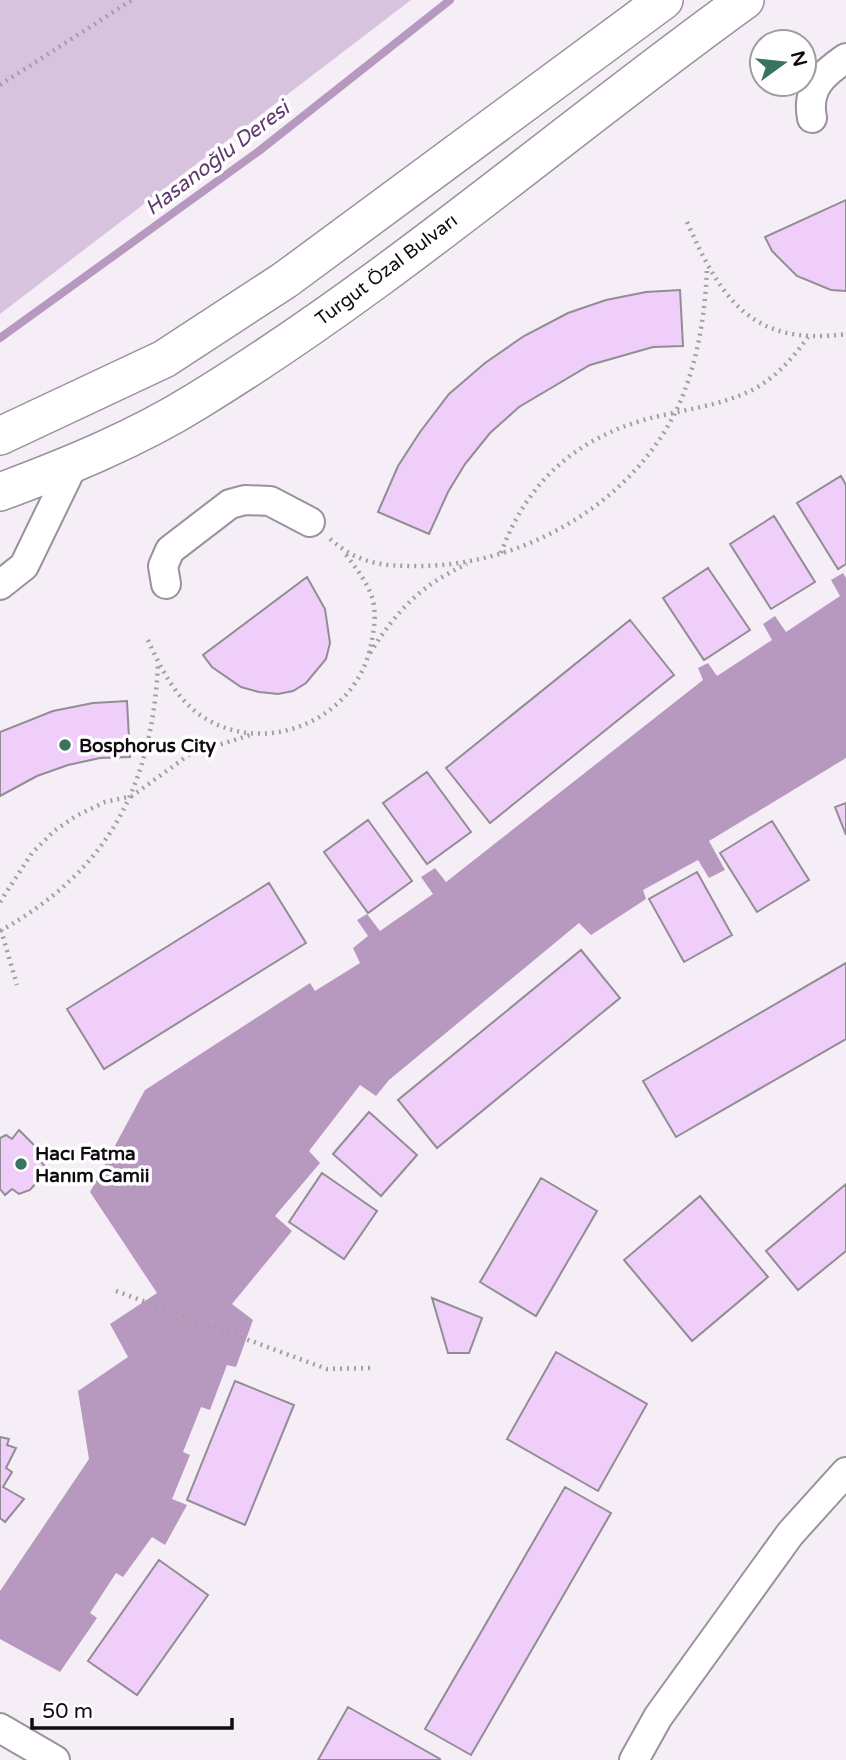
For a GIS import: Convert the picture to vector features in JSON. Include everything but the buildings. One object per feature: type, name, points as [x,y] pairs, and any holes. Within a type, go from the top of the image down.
[{"type":"main road","points":[[0,436],[164,359],[252,302],[664,0]]},
{"type":"main road","name":"Turgut Özal Bulvarı","points":[[0,492],[73,465],[195,403],[307,329],[745,0]]},
{"type":"street","points":[[811,118],[810,96],[814,87],[824,74],[846,58]]},
{"type":"street","points":[[0,585],[24,566],[73,465]]},
{"type":"street","points":[[166,584],[163,566],[170,550],[230,504],[244,500],[270,500],[310,522]]},
{"type":"street","points":[[634,1760],[658,1717],[790,1534],[846,1472]]},
{"type":"street","points":[[0,1728],[55,1760]]},
{"type":"path","points":[[0,85],[132,0]]},
{"type":"path","points":[[687,222],[708,268],[726,296],[747,314],[771,328],[808,337],[846,334]]},
{"type":"path","points":[[0,902],[32,853],[54,831],[105,802],[132,796],[190,754],[251,735],[281,733],[310,723],[334,708],[354,687],[368,657],[394,617],[436,579],[471,562],[523,547],[573,522],[611,493],[644,460],[675,412],[695,360],[705,311],[708,268]]},
{"type":"path","points":[[501,553],[513,520],[541,481],[578,450],[616,429],[750,391],[776,374],[808,337]]},
{"type":"path","points":[[310,522],[341,549],[363,577],[373,600],[374,630],[368,657]]},
{"type":"path","points":[[341,549],[367,564],[433,566],[471,562]]},
{"type":"path","points":[[148,640],[158,663],[180,697],[203,717],[228,729],[251,735]]},
{"type":"path","points":[[17,985],[0,930],[54,896],[73,877],[104,843],[132,796],[151,734],[158,663]]},
{"type":"path","points":[[116,1291],[327,1368],[373,1368]]},
{"type":"shaded area","points":[[0,0],[411,0],[0,314]]},
{"type":"shaded area","points":[[843,573],[846,578],[846,758],[709,841],[725,870],[709,878],[698,860],[643,890],[646,899],[591,935],[579,923],[389,1080],[376,1096],[360,1085],[309,1151],[320,1163],[275,1216],[292,1231],[232,1304],[253,1320],[236,1367],[227,1365],[210,1410],[201,1407],[183,1452],[190,1455],[172,1499],[187,1505],[165,1545],[152,1537],[123,1577],[116,1573],[90,1613],[97,1618],[60,1672],[0,1639],[0,1591],[89,1459],[78,1391],[128,1357],[110,1324],[157,1293],[90,1192],[145,1090],[310,983],[315,991],[360,963],[353,948],[368,936],[357,920],[367,914],[380,931],[433,894],[421,877],[435,868],[446,882],[703,680],[698,668],[708,663],[717,676],[772,640],[763,624],[775,616],[786,632],[840,596],[831,580]]},
{"type":"waterway","name":"Hasanoğlu Deresi","points":[[0,338],[259,151],[450,0]]},
{"type":"place","name":"Bosphorus City","points":[[65,745]]},
{"type":"place","name":"Hacı Fatma Hanım Camii","points":[[21,1164]]}]
